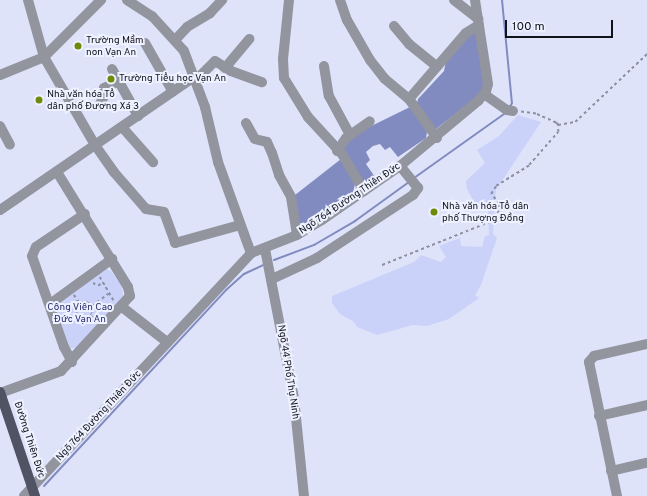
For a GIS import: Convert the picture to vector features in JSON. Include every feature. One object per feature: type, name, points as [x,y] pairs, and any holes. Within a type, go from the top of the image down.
[{"type":"main road","name":"Đường Thiên Đức","points":[[0,392],[33,492]]},
{"type":"street","points":[[28,0],[44,57],[95,145],[113,172],[146,209],[164,212],[175,243],[240,225]]},
{"type":"street","points":[[0,75],[44,57],[101,0]]},
{"type":"street","points":[[127,0],[152,16],[176,39],[184,51],[205,107],[218,162],[251,253]]},
{"type":"street","points":[[176,39],[222,0]]},
{"type":"street","points":[[289,0],[283,59],[284,78],[308,116],[337,151],[342,154],[364,191]]},
{"type":"street","points":[[340,0],[346,20],[370,60],[385,79],[409,99],[436,138]]},
{"type":"street","points":[[454,0],[479,22]]},
{"type":"street","points":[[475,0],[488,84],[484,94],[507,110],[513,111]]},
{"type":"street","points":[[409,99],[466,33],[479,22]]},
{"type":"street","points":[[394,26],[409,44],[437,67]]},
{"type":"street","points":[[225,68],[249,38]]},
{"type":"street","points":[[145,43],[173,92]]},
{"type":"street","points":[[0,210],[173,92],[195,79],[215,61],[225,68],[262,82]]},
{"type":"street","points":[[324,66],[329,96],[350,135]]},
{"type":"street","points":[[112,69],[138,116]]},
{"type":"street","points":[[99,106],[104,96],[104,88],[118,81]]},
{"type":"street","name":"Ngõ 764 Đường Thiên Đức","points":[[24,496],[33,492],[168,342],[251,253],[265,249],[297,235],[364,191],[400,166],[436,138],[484,94]]},
{"type":"street","points":[[337,151],[342,141],[370,121]]},
{"type":"street","points":[[246,123],[255,139],[267,142],[279,175],[291,197],[297,235]]},
{"type":"street","points":[[0,126],[10,145]]},
{"type":"street","points":[[122,127],[153,162]]},
{"type":"street","points":[[272,279],[340,243],[413,195],[418,188],[400,166]]},
{"type":"street","points":[[0,392],[52,376],[72,362],[130,292],[85,214],[57,172]]},
{"type":"street","points":[[72,362],[64,347],[50,304],[32,260],[33,252],[85,214]]},
{"type":"street","name":"Ngõ 44 Phố Thụ Ninh","points":[[265,249],[294,398],[304,496]]},
{"type":"street","points":[[50,304],[112,259]]},
{"type":"street","points":[[119,306],[168,342]]},
{"type":"street","points":[[617,496],[589,371],[590,359],[594,356],[647,344]]},
{"type":"street","points":[[599,416],[647,405]]},
{"type":"street","points":[[611,472],[647,463]]},
{"type":"path","points":[[513,111],[536,114],[558,125],[575,122],[647,54]]},
{"type":"path","points":[[382,265],[494,222],[497,219],[499,210],[498,201],[491,194],[496,186],[529,165],[553,140],[558,132],[558,125]]},
{"type":"path","points":[[99,275],[119,306]]},
{"type":"path","points":[[93,279],[96,285],[102,281]]},
{"type":"path","points":[[73,293],[80,304]]},
{"type":"path","points":[[90,316],[91,306],[110,293]]},
{"type":"path","points":[[78,315],[77,310],[80,304],[86,302],[91,306]]},
{"type":"path","points":[[78,315],[85,318],[90,316]]},
{"type":"path","points":[[61,326],[78,315]]},
{"type":"path","points":[[90,316],[99,324]]},
{"type":"green space","points":[[518,115],[541,122],[496,190],[493,234],[497,238],[481,285],[475,295],[479,298],[449,319],[427,326],[413,325],[377,335],[357,327],[354,322],[340,314],[332,303],[332,296],[414,262],[421,255],[441,262],[446,257],[439,246],[460,238],[461,246],[482,247],[485,236],[489,235],[488,208],[486,205],[474,202],[467,189],[466,181],[485,163],[477,150],[499,136]]},
{"type":"green space","name":"Công Viên Cao Đức Vạn An","points":[[106,269],[111,271],[122,286],[123,296],[76,348],[70,348],[55,306]]},
{"type":"shaded area","points":[[472,33],[477,33],[485,83],[479,95],[436,129],[417,103],[418,99],[444,71],[446,61]]},
{"type":"shaded area","points":[[410,107],[427,132],[426,138],[398,157],[390,147],[385,150],[380,144],[373,146],[366,152],[370,160],[366,164],[375,177],[365,184],[342,147],[353,135]]},
{"type":"shaded area","points":[[341,159],[355,184],[353,193],[306,223],[300,223],[297,220],[295,195]]},
{"type":"waterway","points":[[502,0],[512,103],[510,107]]},
{"type":"waterway","points":[[414,178],[504,114]]},
{"type":"waterway","points":[[274,260],[314,245],[355,221],[409,182]]},
{"type":"waterway","points":[[44,486],[226,290],[244,274],[263,265]]},
{"type":"place","name":"Trường Mầm non Vạn An","points":[[78,46]]},
{"type":"place","name":"Trường Tiểu học Vạn An","points":[[111,79]]},
{"type":"place","name":"Nhà văn hóa Tổ dân phố Đương Xá 3","points":[[39,100]]},
{"type":"place","name":"Nhà văn hóa Tổ dân phố Thượng Đồng","points":[[434,212]]}]
